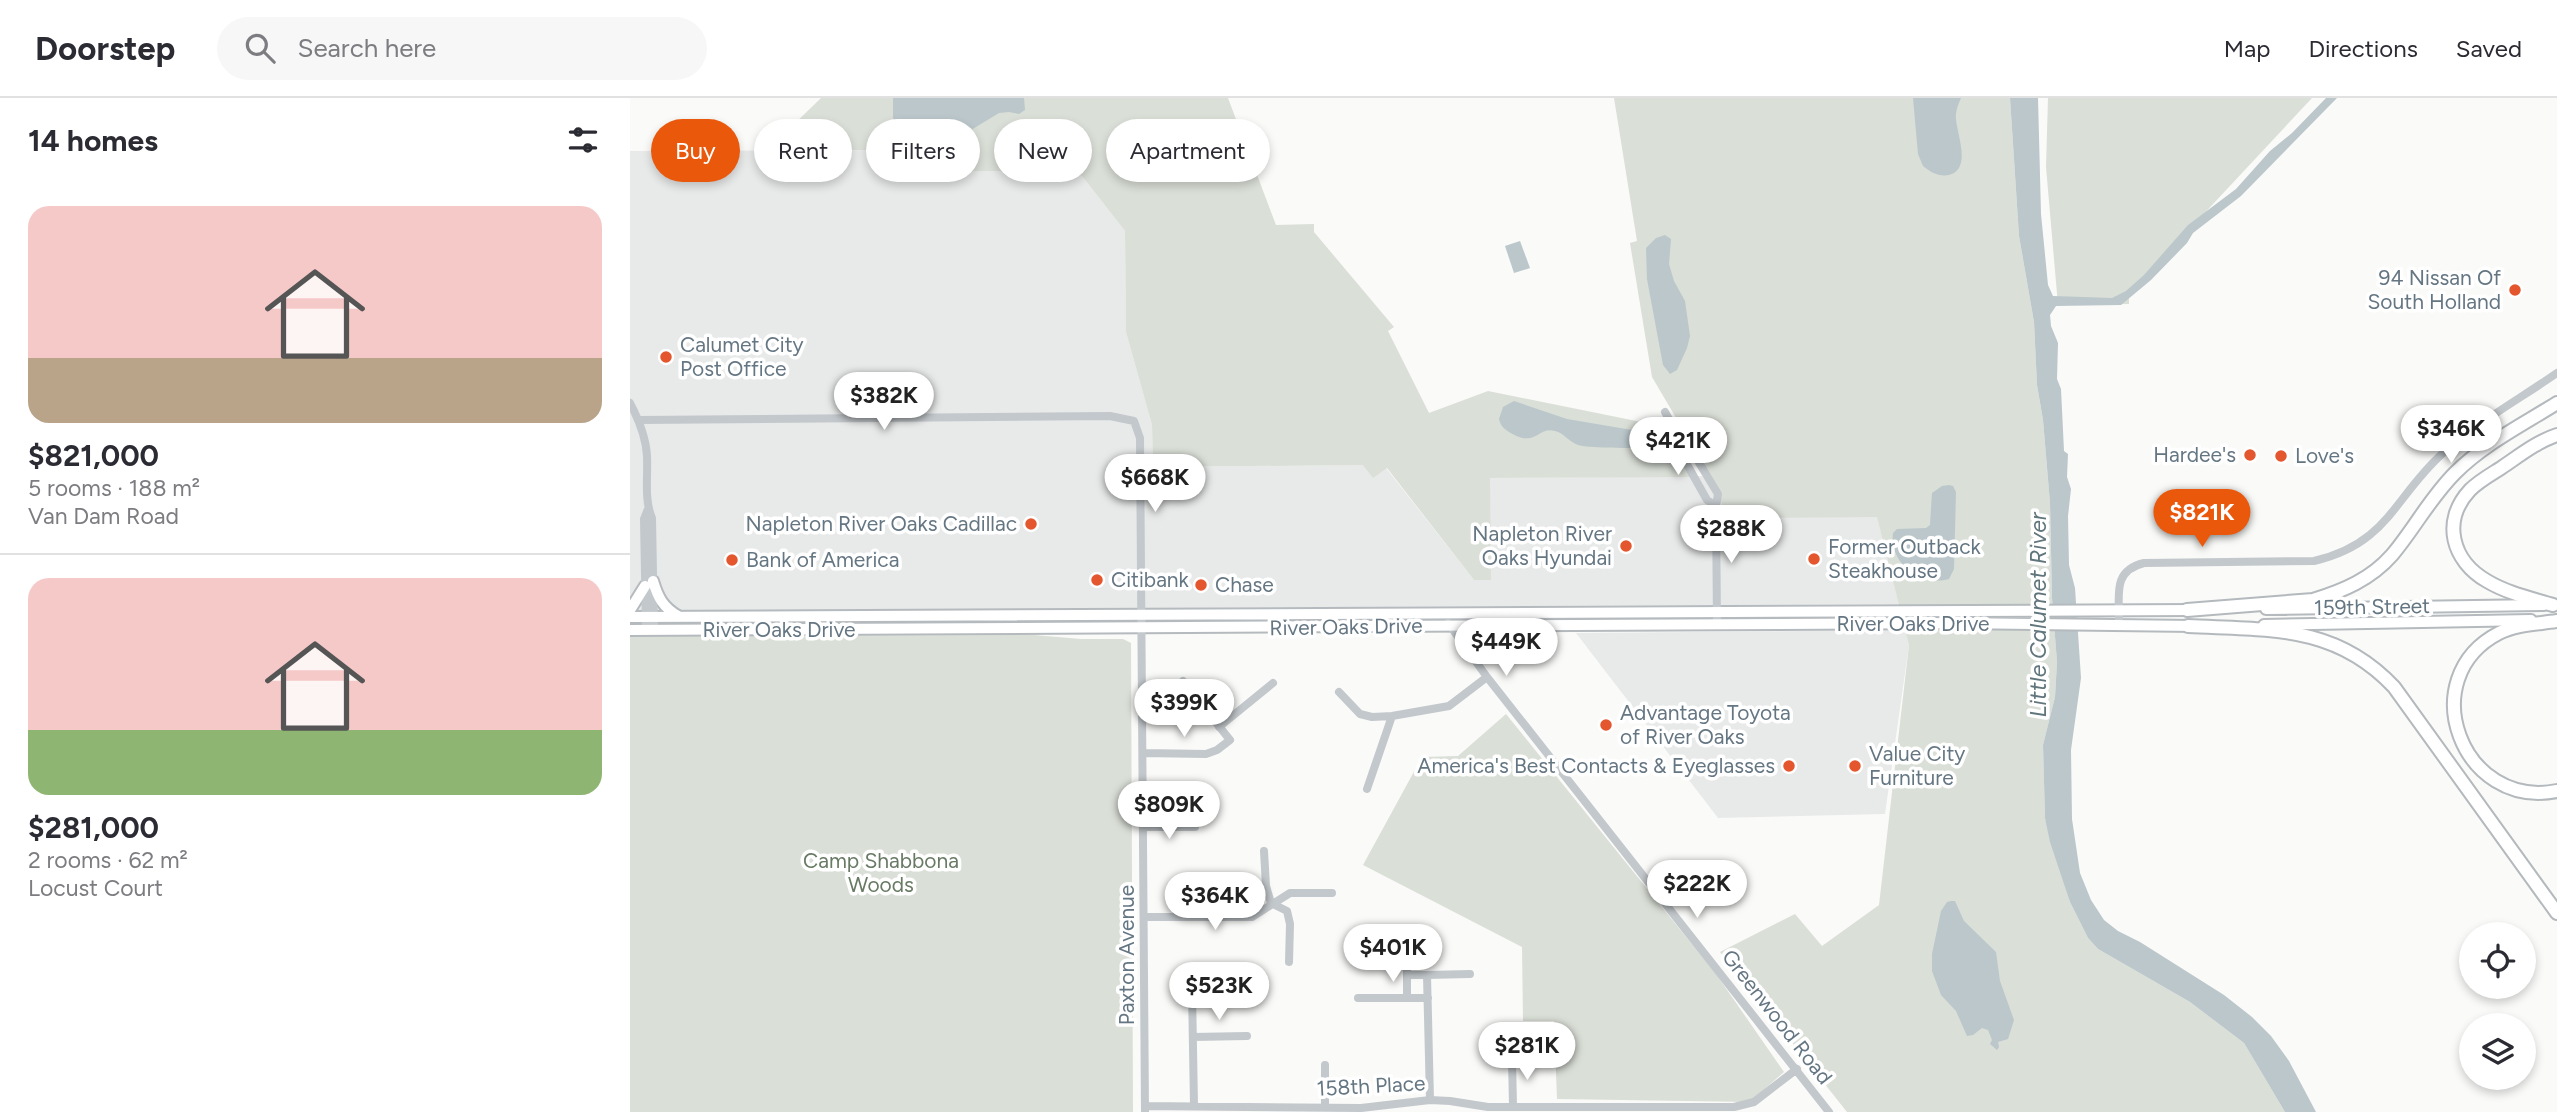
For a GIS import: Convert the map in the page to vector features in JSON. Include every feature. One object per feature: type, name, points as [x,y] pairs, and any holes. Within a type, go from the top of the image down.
[{"type":"highway","points":[[2187,610],[2314,600],[2361,581],[2391,557],[2432,499],[2457,471],[2492,443],[2557,403]]},
{"type":"highway","points":[[2555,605],[2508,591],[2473,571],[2458,552],[2452,529],[2460,505],[2475,486],[2531,448],[2557,435]]},
{"type":"highway","points":[[2557,620],[2510,628],[2488,640],[2462,671],[2457,684],[2454,710],[2462,743],[2469,757],[2482,771],[2494,780],[2520,791],[2557,791]]},
{"type":"highway","points":[[2188,626],[2306,635],[2334,644],[2371,663],[2395,687],[2557,913]]},
{"type":"main road","points":[[630,610],[649,584],[667,609],[678,616]]},
{"type":"main road","name":"159th Street","points":[[2187,610],[2555,605]]},
{"type":"main road","name":"River Oaks Drive","points":[[630,617],[2187,610]]},
{"type":"main road","name":"159th Street","points":[[2188,626],[2557,620]]},
{"type":"main road","name":"River Oaks Drive","points":[[630,631],[2018,623],[2188,626]]},
{"type":"street","points":[[2119,624],[2121,580],[2126,570],[2134,566],[2144,563],[2315,561],[2364,541],[2385,523],[2442,453],[2557,373]]},
{"type":"street","points":[[630,403],[639,420],[647,456],[648,509],[652,518],[650,630]]},
{"type":"street","points":[[1665,412],[1718,495],[1717,625]]},
{"type":"street","name":"Paxton Avenue","points":[[639,420],[1110,416],[1134,421],[1140,438],[1145,1109]]},
{"type":"street","name":"Greenwood Road","points":[[1440,612],[1487,677],[1829,1112]]},
{"type":"street","points":[[1339,692],[1360,714],[1372,717],[1392,716],[1449,706],[1487,677]]},
{"type":"street","points":[[1143,753],[1206,754],[1230,740],[1184,681]]},
{"type":"street","points":[[1219,727],[1273,683]]},
{"type":"street","points":[[1367,789],[1392,716]]},
{"type":"street","points":[[1144,827],[1195,827]]},
{"type":"street","points":[[1264,851],[1266,886],[1271,903],[1287,912],[1290,924],[1289,962]]},
{"type":"street","points":[[1145,917],[1252,918],[1290,893],[1332,893]]},
{"type":"street","points":[[1406,928],[1407,998]]},
{"type":"street","points":[[1407,975],[1470,974]]},
{"type":"street","points":[[1427,975],[1430,1100]]},
{"type":"street","points":[[1192,991],[1194,1105]]},
{"type":"street","points":[[1358,998],[1428,998]]},
{"type":"street","points":[[1193,1037],[1247,1036]]},
{"type":"street","points":[[1512,1059],[1513,1106]]},
{"type":"street","points":[[1325,1065],[1325,1107]]},
{"type":"street","name":"158th Place","points":[[1145,1109],[1194,1105],[1361,1108],[1430,1100],[1488,1107],[1745,1106],[1797,1069]]},
{"type":"shaded area","points":[[893,98],[1024,98],[1025,110],[1019,114],[999,113],[980,125],[980,119],[893,118]]},
{"type":"shaded area","points":[[1913,98],[1961,98],[1956,116],[1962,159],[1956,172],[1942,175],[1923,166],[1918,154]]},
{"type":"shaded area","points":[[2010,98],[2038,98],[2041,214],[2048,285],[2053,296],[2112,298],[2126,291],[2144,275],[2188,225],[2236,189],[2270,151],[2326,98],[2337,98],[2241,196],[2193,233],[2187,243],[2151,280],[2121,305],[2056,306],[2050,315],[2058,343],[2057,379],[2061,389],[2064,451],[2068,454],[2067,477],[2071,489],[2068,516],[2069,565],[2075,588],[2081,678],[2071,750],[2072,819],[2080,873],[2091,900],[2104,920],[2224,995],[2271,1036],[2289,1061],[2316,1112],[2285,1112],[2244,1043],[2190,1002],[2098,949],[2088,938],[2070,902],[2050,842],[2045,818],[2043,745],[2055,697],[2057,662],[2052,598],[2050,503],[2043,420],[2037,385],[2034,322],[2019,236]]},
{"type":"shaded area","points":[[754,150],[754,182],[852,182],[852,150],[866,150],[866,182],[980,182],[980,170],[994,170],[994,182],[1087,182],[1125,231],[1126,332],[1152,425],[1153,467],[1363,465],[1386,468],[1474,580],[1491,579],[1489,478],[1710,476],[1728,518],[1877,516],[1899,604],[630,611],[630,151],[651,151],[651,182],[740,182],[740,151]]},
{"type":"shaded area","points":[[1665,235],[1671,239],[1669,264],[1674,281],[1685,301],[1690,336],[1677,370],[1670,374],[1663,365],[1647,279],[1646,248],[1656,238]]},
{"type":"shaded area","points":[[1520,241],[1530,268],[1514,273],[1505,246]]},
{"type":"shaded area","points":[[1514,401],[1567,419],[1638,431],[1645,437],[1645,442],[1639,448],[1583,446],[1549,430],[1531,438],[1518,437],[1504,428],[1499,419],[1503,407]]},
{"type":"shaded area","points":[[1949,485],[1953,486],[1956,492],[1954,569],[1949,579],[1938,581],[1917,576],[1901,563],[1893,544],[1893,533],[1897,529],[1926,528],[1930,525],[1932,493]]},
{"type":"shaded area","points":[[1906,630],[1909,645],[1885,814],[1718,818],[1576,633]]},
{"type":"shaded area","points":[[1955,901],[1964,921],[1996,952],[2000,981],[2014,1020],[2008,1039],[1998,1042],[1997,1050],[1990,1044],[1992,1040],[1988,1030],[1982,1028],[1967,1036],[1956,1011],[1941,995],[1932,971],[1932,954],[1941,911],[1947,902]]},
{"type":"green space","points":[[821,98],[1228,98],[1236,119],[1106,119],[1106,182],[1260,182],[1276,225],[1314,224],[1314,232],[1394,327],[1388,331],[1429,413],[1488,391],[1661,426],[1672,450],[1676,451],[1692,477],[1490,478],[1491,580],[1474,580],[1387,468],[1373,478],[1363,465],[1153,467],[1152,425],[1126,332],[1125,231],[1087,182],[1092,182],[1092,119],[994,119],[994,171],[980,171],[980,119],[866,119],[866,150],[852,150],[852,119],[799,119]]},
{"type":"green space","points":[[1614,98],[2010,98],[2019,236],[2034,322],[2037,385],[2043,420],[2050,503],[2052,598],[2057,662],[2055,697],[2043,745],[2045,818],[2070,902],[2088,938],[2098,949],[2190,1002],[2244,1043],[2285,1112],[1847,1112],[1720,952],[1795,914],[1822,946],[1879,905],[1909,645],[1877,517],[1728,518],[1708,472],[1652,377],[1630,243],[1637,241]]},
{"type":"green space","points":[[2048,98],[2312,98],[2129,294],[2129,304],[2058,305],[2046,167]]},
{"type":"green space","name":"Camp Shabbona Woods","points":[[1034,635],[1123,639],[1131,643],[1133,1112],[630,1112],[630,636]]},
{"type":"green space","points":[[1506,714],[1716,974],[1784,1072],[1750,1102],[1557,1099],[1554,1021],[1523,1021],[1522,947],[1363,865],[1422,757],[1458,756]]},
{"type":"place","name":"94 Nissan Of South Holland","points":[[2515,290]]},
{"type":"place","name":"Calumet City Post Office","points":[[666,357]]},
{"type":"place","name":"Hardee's","points":[[2250,455]]},
{"type":"place","name":"Love's","points":[[2281,456]]},
{"type":"place","name":"Napleton River Oaks Cadillac","points":[[1031,524]]},
{"type":"place","name":"Napleton River Oaks Hyundai","points":[[1626,546]]},
{"type":"place","name":"Former Outback Steakhouse","points":[[1814,559]]},
{"type":"place","name":"Bank of America","points":[[732,560]]},
{"type":"place","name":"Citibank","points":[[1097,580]]},
{"type":"place","name":"Chase","points":[[1201,585]]},
{"type":"place","name":"Advantage Toyota of River Oaks","points":[[1606,725]]},
{"type":"place","name":"America's Best Contacts & Eyeglasses","points":[[1789,766]]},
{"type":"place","name":"Value City Furniture","points":[[1855,766]]},
{"type":"water label","name":"Little Calumet River","points":[[2038,615]]}]
